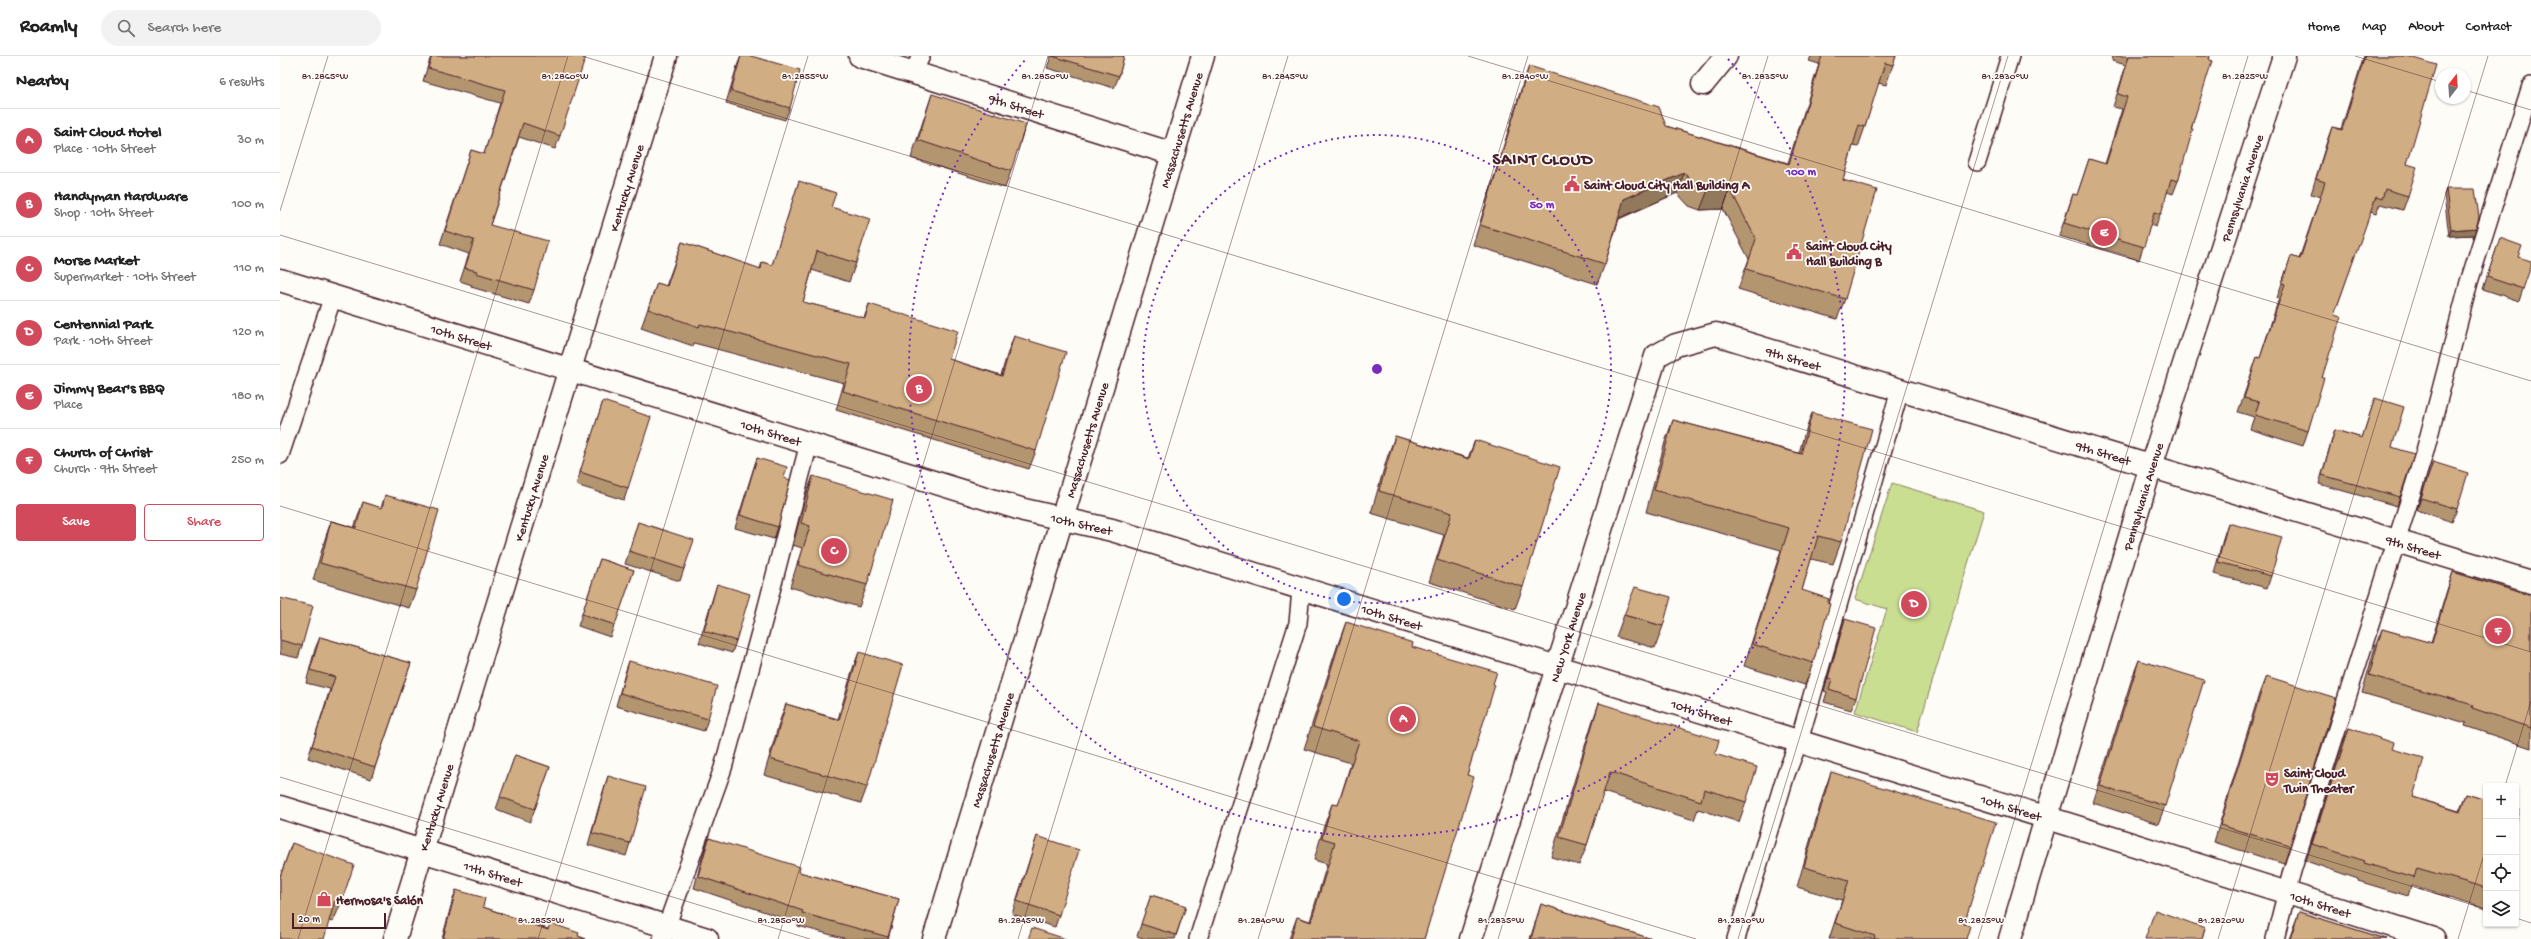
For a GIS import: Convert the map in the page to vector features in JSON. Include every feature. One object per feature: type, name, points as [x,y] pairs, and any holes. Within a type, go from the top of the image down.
[{"type":"street","name":"Kentucky Avenue","points":[[395,939],[571,371],[666,56]]},
{"type":"street","name":"9th Street","points":[[860,56],[917,64],[1173,154]]},
{"type":"street","name":"Massachusetts Avenue","points":[[934,939],[1203,56]]},
{"type":"street","points":[[1704,84],[1726,56]]},
{"type":"street","name":"Pennsylvania Avenue","points":[[2010,939],[2151,466],[2284,56]]},
{"type":"street","name":"10th Street","points":[[280,280],[1024,510],[1112,530],[1301,590],[2047,817],[2434,939]]},
{"type":"street","name":"9th Street","points":[[1676,345],[1716,334],[2531,582]]},
{"type":"street","name":"New York Avenue","points":[[1472,939],[1656,356],[1676,345]]},
{"type":"street","name":"11th Street","points":[[280,807],[422,851],[663,933],[707,939]]},
{"type":"lane","points":[[1977,162],[2010,56]]},
{"type":"lane","points":[[2275,939],[2288,893],[2292,871],[2426,450],[2469,282],[2531,86]]},
{"type":"lane","points":[[280,455],[333,296]]},
{"type":"lane","points":[[1736,939],[1786,774],[1798,741],[1900,390]]},
{"type":"lane","points":[[663,933],[723,768],[764,618],[809,443]]},
{"type":"lane","points":[[1198,939],[1298,623],[1301,590]]},
{"type":"green space","points":[[1892,483],[1984,511],[1917,732],[1855,712],[1887,609],[1855,599]]},
{"type":"building","points":[[432,56],[586,56],[560,136],[523,123],[490,225],[548,241],[534,290],[476,273],[477,271],[465,268],[474,240],[445,231],[471,150],[484,154],[505,90],[428,68]]},
{"type":"building","points":[[741,56],[751,56],[800,70],[790,108],[731,91]]},
{"type":"building","points":[[1052,56],[1124,56],[1119,76]]},
{"type":"building","points":[[1822,56],[1896,56],[1893,65],[1885,63],[1865,127],[1859,125],[1843,180],[1877,190],[1845,299],[1746,269],[1756,239],[1730,189],[1708,190],[1696,186],[1684,173],[1624,199],[1605,264],[1480,225],[1529,66],[1659,107],[1666,126],[1789,164]]},
{"type":"building","points":[[2129,56],[2210,56],[2209,59],[2212,61],[2191,129],[2193,129],[2178,181],[2171,179],[2161,214],[2154,212],[2144,247],[2064,223],[2073,194],[2077,195],[2089,159],[2106,164],[2127,97],[2118,94]]},
{"type":"building","points":[[2365,56],[2407,56],[2436,65],[2407,164],[2417,167],[2408,196],[2385,189],[2382,199],[2376,197],[2334,315],[2341,317],[2322,378],[2324,378],[2308,431],[2255,415],[2259,402],[2244,398],[2257,357],[2260,358],[2285,284],[2282,283],[2291,256],[2300,259],[2325,182],[2316,179],[2332,127],[2342,130]]},
{"type":"building","points":[[932,94],[1026,124],[1011,171],[918,140]]},
{"type":"building","points":[[799,181],[836,193],[831,207],[870,219],[856,263],[817,251],[803,302],[865,318],[869,304],[958,331],[949,359],[1002,376],[1014,336],[1066,352],[1036,451],[843,391],[851,364],[700,324],[699,327],[648,309],[657,283],[667,286],[682,242],[761,269],[762,262],[772,265]]},
{"type":"building","points":[[2446,189],[2475,189],[2479,217],[2476,228],[2451,230]]},
{"type":"building","points":[[2500,238],[2522,246],[2518,257],[2531,261],[2531,266],[2523,289],[2487,277]]},
{"type":"building","points":[[2375,398],[2404,407],[2392,447],[2414,454],[2400,497],[2322,475],[2335,430],[2362,438]]},
{"type":"building","points":[[603,401],[651,417],[628,488],[580,472]]},
{"type":"building","points":[[1812,413],[1872,429],[1841,542],[1818,536],[1802,590],[1829,599],[1827,603],[1830,604],[1813,663],[1752,644],[1789,528],[1654,490],[1673,420],[1801,454]]},
{"type":"building","points":[[1395,436],[1469,459],[1475,440],[1560,467],[1523,587],[1437,560],[1452,513],[1379,491]]},
{"type":"building","points":[[757,458],[787,467],[784,478],[790,480],[778,527],[740,515]]},
{"type":"building","points":[[2433,462],[2468,473],[2457,509],[2421,498]]},
{"type":"building","points":[[813,476],[893,500],[867,585],[798,565],[810,526],[801,523]]},
{"type":"building","points":[[385,495],[439,510],[416,590],[320,563],[331,521],[356,528],[363,502],[382,508]]},
{"type":"building","points":[[638,522],[694,540],[684,569],[629,551]]},
{"type":"building","points":[[2228,523],[2282,537],[2271,576],[2218,562]]},
{"type":"building","points":[[600,559],[634,570],[615,625],[582,614]]},
{"type":"building","points":[[2453,572],[2531,596],[2531,728],[2472,708],[2473,705],[2369,675],[2382,629],[2432,643]]},
{"type":"building","points":[[717,584],[750,594],[736,641],[704,631]]},
{"type":"building","points":[[1635,587],[1671,597],[1663,626],[1624,615]]},
{"type":"building","points":[[280,598],[313,606],[302,646],[280,640]]},
{"type":"building","points":[[1845,619],[1876,628],[1856,698],[1829,689],[1832,679],[1828,678]]},
{"type":"building","points":[[1346,622],[1413,643],[1412,647],[1497,672],[1493,684],[1495,685],[1467,775],[1474,777],[1424,939],[1291,939],[1297,917],[1311,922],[1335,842],[1322,838],[1332,804],[1338,805],[1359,741],[1313,727]]},
{"type":"building","points":[[320,637],[411,663],[375,767],[312,746],[335,677],[310,670]]},
{"type":"building","points":[[859,652],[903,665],[867,787],[770,759],[786,704],[839,720]]},
{"type":"building","points":[[2139,660],[2204,680],[2165,806],[2100,786]]},
{"type":"building","points":[[629,661],[717,686],[708,719],[620,693]]},
{"type":"building","name":"Saint Cloud Twin Theater","points":[[2266,676],[2336,698],[2290,846],[2220,825]]},
{"type":"building","points":[[1599,703],[1719,740],[1715,754],[1757,767],[1746,802],[1704,789],[1701,801],[1610,772],[1587,845],[1559,837]]},
{"type":"building","points":[[2349,728],[2394,743],[2392,749],[2424,758],[2413,797],[2460,812],[2466,794],[2483,799],[2483,887],[2417,868],[2414,878],[2364,863],[2365,861],[2312,844]]},
{"type":"building","points":[[515,755],[550,767],[535,809],[500,797]]},
{"type":"building","points":[[1831,772],[1996,822],[1964,924],[1970,926],[1966,939],[1874,939],[1875,936],[1835,923],[1849,880],[1804,867]]},
{"type":"building","points":[[608,776],[646,787],[630,843],[592,833]]},
{"type":"building","points":[[1037,836],[1079,850],[1059,915],[1017,901]]},
{"type":"building","points":[[709,838],[800,867],[799,872],[899,899],[888,937],[802,913],[803,911],[698,876]]},
{"type":"building","points":[[292,843],[354,865],[341,903],[335,900],[324,939],[280,939],[280,877]]},
{"type":"building","points":[[456,890],[485,898],[483,907],[548,930],[550,923],[579,933],[578,936],[586,939],[443,939]]},
{"type":"building","points":[[1151,895],[1186,906],[1176,935],[1141,924]]},
{"type":"building","points":[[1541,904],[1652,939],[1531,939]]},
{"type":"building","points":[[2155,910],[2205,928],[2202,939],[2145,939]]},
{"type":"building","points":[[2299,912],[2386,939],[2290,939]]},
{"type":"building","points":[[1032,928],[1066,939],[1028,939]]},
{"type":"place","name":"Saint Cloud City Hall Building A","points":[[1572,184]]},
{"type":"place","name":"Jimmy Bear's BBQ","points":[[2104,233]]},
{"type":"place","name":"Saint Cloud City Hall Building B","points":[[1794,252]]},
{"type":"place","name":"Handyman Hardware","points":[[919,389]]},
{"type":"place","name":"Morse Market","points":[[834,551]]},
{"type":"place","name":"Centennial Park","points":[[1914,604]]},
{"type":"place","name":"Church of Christ","points":[[2498,631]]},
{"type":"place","name":"Saint Cloud Hotel","points":[[1403,719]]},
{"type":"place","name":"Saint Cloud Twin Theater","points":[[2272,779]]},
{"type":"place","name":"Hermosa's Salón","points":[[324,899]]},
{"type":"district","name":"SAINT CLOUD","points":[[1543,158]]}]
